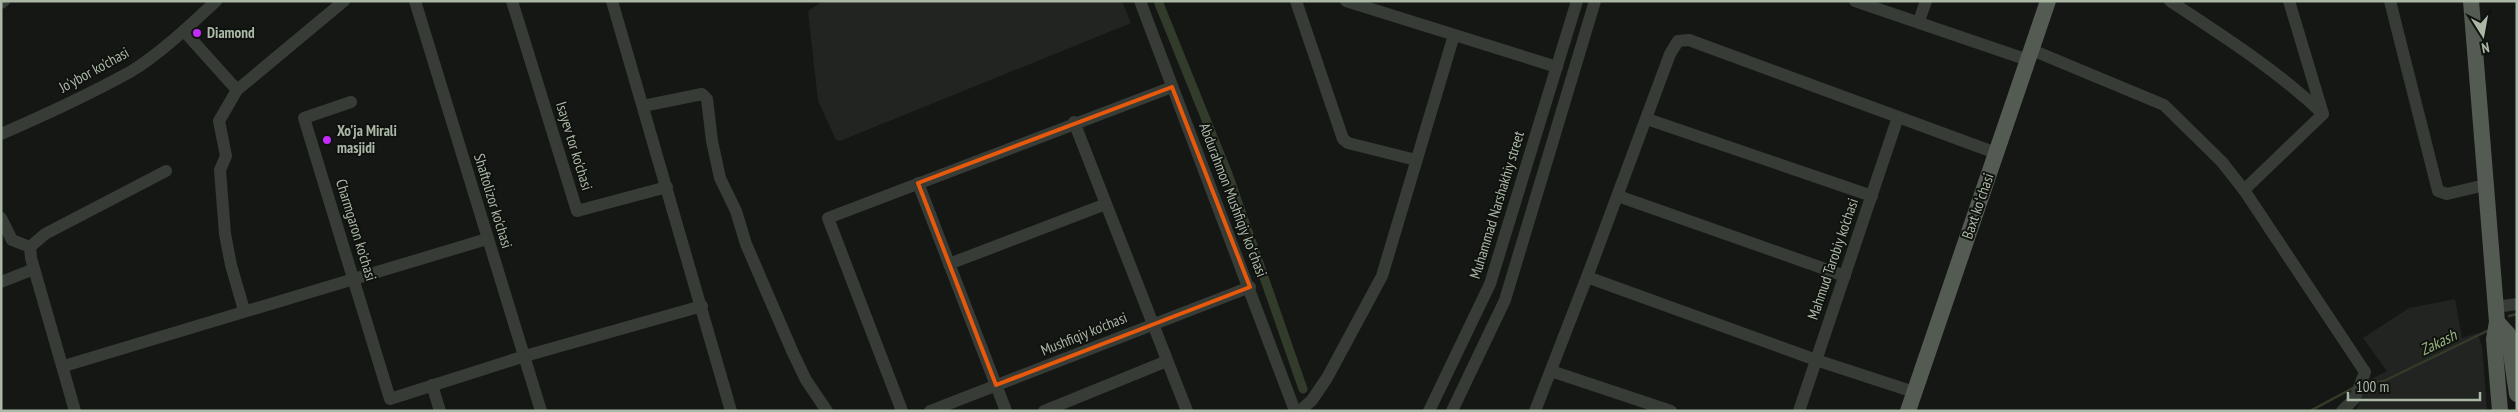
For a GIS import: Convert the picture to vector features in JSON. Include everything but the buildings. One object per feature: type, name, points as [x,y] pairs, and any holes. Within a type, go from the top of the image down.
[{"type":"main road","name":"Baxt koʻchasi","points":[[1908,411],[2048,1]]},
{"type":"main road","points":[[2471,1],[2496,315],[2494,339],[2500,411]]},
{"type":"main road","points":[[2496,315],[2508,334],[2517,394]]},
{"type":"street","name":"Jo'ybor ko'chasi","points":[[1,134],[54,111],[131,71],[184,31],[216,1]]},
{"type":"street","points":[[244,310],[231,265],[225,234],[220,170],[226,156],[219,121],[237,90],[344,1]]},
{"type":"street","name":"Shaftolizor ko'chasi","points":[[415,1],[541,411]]},
{"type":"street","name":"Isayev tor ko'chasi","points":[[512,1],[578,212],[667,188]]},
{"type":"street","points":[[612,1],[731,411]]},
{"type":"street","name":"Abdurahmon Mushfiqiy koʻchasi","points":[[1140,1],[1250,287],[1295,411]]},
{"type":"street","points":[[1296,1],[1343,139],[1348,143],[1416,160]]},
{"type":"street","points":[[1346,1],[1556,66]]},
{"type":"street","name":"Muhammad Narshakhiy street","points":[[1429,411],[1490,284],[1577,1]]},
{"type":"street","points":[[1452,411],[1505,300],[1595,1]]},
{"type":"street","points":[[1856,1],[2030,55],[2164,105],[2222,162],[2244,190],[2365,372],[2355,398],[2342,411]]},
{"type":"street","points":[[1919,22],[1926,1]]},
{"type":"street","points":[[2170,1],[2221,34],[2298,90],[2323,114]]},
{"type":"street","points":[[2289,1],[2323,114]]},
{"type":"street","points":[[2390,1],[2438,191],[2447,194],[2485,185]]},
{"type":"street","points":[[184,31],[237,90]]},
{"type":"street","points":[[1300,411],[1314,406],[1382,276],[1454,34]]},
{"type":"street","points":[[1535,411],[1618,196],[1673,46],[1678,41],[1689,40],[1996,153]]},
{"type":"street","points":[[902,411],[828,218],[1074,122],[1172,87]]},
{"type":"street","points":[[643,106],[694,94],[702,94],[707,99],[712,142],[720,178],[736,211],[753,260],[799,367],[827,411]]},
{"type":"street","name":"Charmgaron ko'chasi","points":[[351,102],[304,118],[390,399],[432,385]]},
{"type":"street","points":[[2244,190],[2323,114]]},
{"type":"street","name":"Mahmud Tarobiy ko'chasi","points":[[1799,411],[1898,117]]},
{"type":"street","points":[[1646,119],[1872,196]]},
{"type":"street","points":[[1074,122],[1186,411]]},
{"type":"street","points":[[30,247],[45,234],[166,171]]},
{"type":"street","points":[[918,183],[1006,411]]},
{"type":"street","points":[[1618,196],[1844,276]]},
{"type":"street","points":[[949,264],[1106,204]]},
{"type":"street","points":[[1,218],[12,240],[30,247]]},
{"type":"street","points":[[64,366],[244,310],[354,280],[488,239]]},
{"type":"street","points":[[30,247],[34,269],[64,366],[75,411]]},
{"type":"street","points":[[1,282],[34,269]]},
{"type":"street","points":[[1587,277],[1816,360],[1914,392]]},
{"type":"street","name":"Mushfiqiy ko'chasi","points":[[930,411],[1070,359],[1153,324],[1250,287]]},
{"type":"street","points":[[2496,315],[2517,304]]},
{"type":"street","points":[[440,411],[432,385],[525,356],[702,306]]},
{"type":"street","points":[[1044,411],[1167,361]]},
{"type":"street","points":[[1551,371],[1671,411]]},
{"type":"highlighted area","points":[[1172,87],[1250,287],[996,385],[918,183]]},
{"type":"shaded area","points":[[823,1],[1122,1],[1131,23],[840,141],[836,140],[818,101],[808,11]]},
{"type":"shaded area","points":[[2455,299],[2462,338],[2478,333],[2482,347],[2487,411],[2356,411],[2369,380],[2387,371],[2363,338],[2409,308]]},
{"type":"waterway","points":[[1158,1],[1228,174],[1303,389]]},
{"type":"waterway","name":"Zakash","points":[[2509,316],[2517,314]]},
{"type":"waterway","name":"Zakash","points":[[2370,384],[2384,381],[2487,331]]},
{"type":"waterway","name":"Zakash","points":[[2310,411],[2353,388]]},
{"type":"place","name":"Diamond","points":[[197,33]]},
{"type":"place","name":"Xo'ja Mirali masjidi","points":[[327,140]]}]
